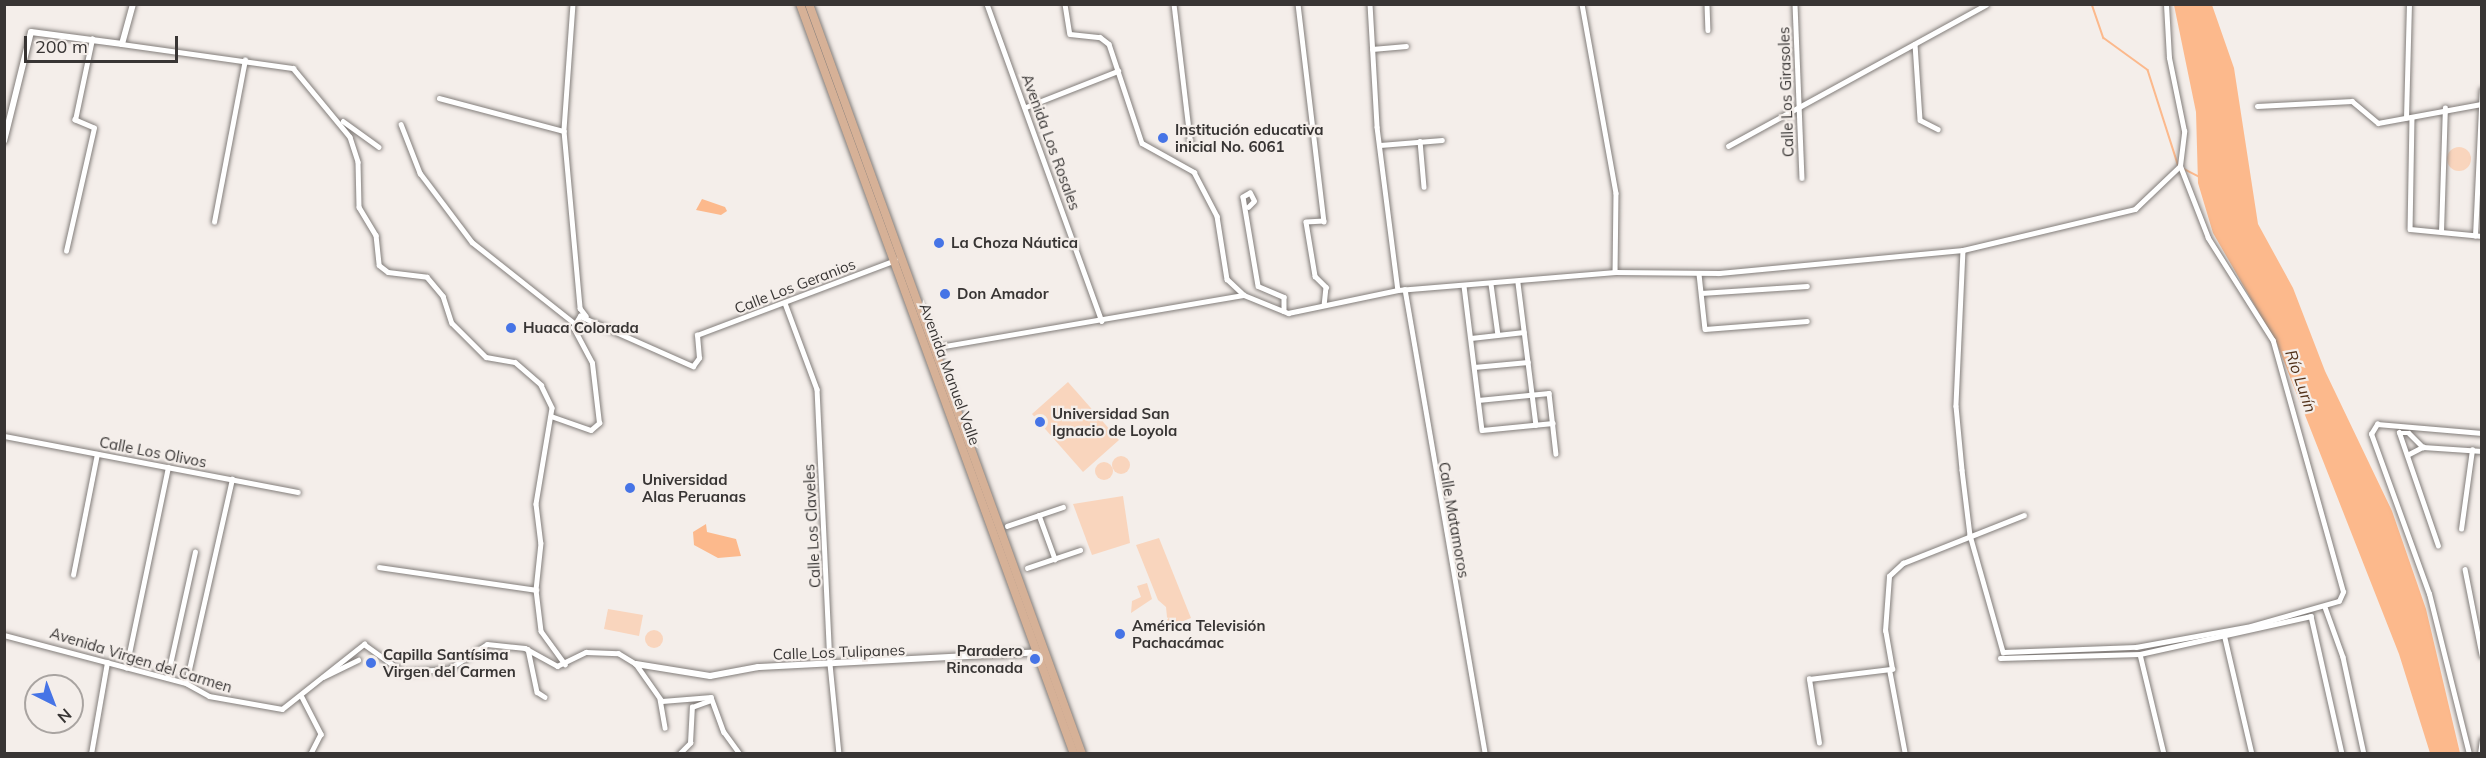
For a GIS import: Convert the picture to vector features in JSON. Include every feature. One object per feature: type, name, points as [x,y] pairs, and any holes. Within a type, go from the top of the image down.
[{"type":"main road","name":"Avenida Manuel Valle","points":[[800,4],[930,348],[1041,652],[1074,753]]},
{"type":"main road","name":"Avenida Manuel Valle","points":[[809,4],[897,259]]},
{"type":"main road","name":"Avenida Manuel Valle","points":[[1041,652],[1082,753]]},
{"type":"street","points":[[122,44],[133,4]]},
{"type":"street","points":[[573,4],[564,131],[580,308],[586,316],[573,322]]},
{"type":"street","name":"Avenida Los Rosales","points":[[987,4],[1102,321]]},
{"type":"street","points":[[1065,4],[1070,34],[1106,39],[1142,143],[1194,172],[1203,187],[1217,216],[1223,271],[1244,295],[1284,311],[1405,289],[1518,283],[1615,272],[1699,274],[1963,250],[2135,209],[2180,166]]},
{"type":"street","points":[[1174,4],[1191,146]]},
{"type":"street","points":[[1298,4],[1324,221],[1306,222],[1315,276],[1326,287],[1324,305]]},
{"type":"street","points":[[1370,4],[1380,145],[1398,290]]},
{"type":"street","points":[[1582,4],[1616,193],[1615,272]]},
{"type":"street","points":[[1707,4],[1708,30]]},
{"type":"street","name":"Calle Los Girasoles","points":[[1795,4],[1802,178]]},
{"type":"street","points":[[1728,146],[1986,4]]},
{"type":"street","points":[[1963,250],[1956,406],[1970,535],[2006,653],[2136,647],[2325,607],[2339,601],[2343,592],[2274,345],[2208,238],[2180,166],[2184,130],[2166,4]]},
{"type":"street","points":[[2409,5],[2410,228],[2481,236]]},
{"type":"street","points":[[4,141],[34,31],[293,68],[336,116],[379,147]]},
{"type":"street","points":[[66,251],[94,128],[75,120],[92,39]]},
{"type":"street","points":[[1915,44],[1920,120],[1938,129]]},
{"type":"street","points":[[1372,49],[1406,46]]},
{"type":"street","points":[[214,222],[245,60]]},
{"type":"street","points":[[1026,107],[1118,71]]},
{"type":"street","points":[[2475,236],[2481,90]]},
{"type":"street","points":[[439,98],[564,131]]},
{"type":"street","points":[[2257,106],[2349,101],[2376,122],[2445,108],[2481,105]]},
{"type":"street","points":[[2441,232],[2445,108]]},
{"type":"street","points":[[336,116],[358,162],[359,207],[376,236],[379,265],[388,272],[427,277],[437,285],[453,323],[486,357],[526,369],[550,398],[551,416],[536,504],[541,543],[536,590],[541,631],[566,664]]},
{"type":"street","points":[[401,124],[420,173],[472,242],[573,322],[592,363],[599,423],[591,430],[551,416]]},
{"type":"street","points":[[1380,145],[1442,140]]},
{"type":"street","points":[[1420,141],[1424,188]]},
{"type":"street","points":[[1248,207],[1258,286],[1284,297],[1284,311]]},
{"type":"street","name":"Calle Los Geranios","points":[[586,316],[689,365],[699,358],[697,335],[897,259]]},
{"type":"street","points":[[1699,274],[1705,328],[1807,321]]},
{"type":"street","points":[[1518,283],[1536,425]]},
{"type":"street","points":[[1491,284],[1498,335]]},
{"type":"street","points":[[1464,286],[1482,430],[1552,423]]},
{"type":"street","points":[[1701,293],[1806,286]]},
{"type":"street","name":"Calle Matamoros","points":[[1405,289],[1485,753]]},
{"type":"street","points":[[930,348],[1102,321],[1244,295]]},
{"type":"street","name":"Calle Los Claveles","points":[[785,303],[817,389],[830,664],[839,753]]},
{"type":"street","points":[[1471,338],[1524,332]]},
{"type":"street","points":[[1474,367],[1528,362]]},
{"type":"street","points":[[1479,400],[1549,393],[1556,454]]},
{"type":"street","points":[[2469,753],[2429,594],[2371,434],[2377,424],[2481,433]]},
{"type":"street","points":[[2423,447],[2409,433],[2399,433],[2438,546]]},
{"type":"street","name":"Calle Los Olivos","points":[[4,436],[298,492]]},
{"type":"street","points":[[2407,455],[2423,447],[2481,451]]},
{"type":"street","points":[[2461,529],[2472,450]]},
{"type":"street","points":[[73,575],[98,454]]},
{"type":"street","points":[[126,668],[168,467]]},
{"type":"street","points":[[186,683],[232,479]]},
{"type":"street","points":[[1007,526],[1063,507]]},
{"type":"street","points":[[1039,515],[1055,559]]},
{"type":"street","points":[[1905,752],[1885,631],[1887,578],[1903,563],[2024,515]]},
{"type":"street","points":[[1027,568],[1080,550]]},
{"type":"street","points":[[167,678],[195,552]]},
{"type":"street","points":[[379,567],[536,590]]},
{"type":"street","points":[[2465,569],[2481,655]]},
{"type":"street","points":[[2325,607],[2343,657],[2364,753]]},
{"type":"street","points":[[2000,658],[2140,654],[2224,638],[2312,617],[2342,753]]},
{"type":"street","name":"Avenida Virgen del Carmen","points":[[4,634],[186,683],[209,696],[282,709],[302,697]]},
{"type":"street","points":[[2224,638],[2252,753]]},
{"type":"street","points":[[311,753],[321,734],[302,697],[322,677],[364,644],[403,672],[449,669],[487,644],[528,650],[543,662],[566,664],[589,652],[618,653],[636,664],[660,699],[665,728]]},
{"type":"street","points":[[528,650],[537,689],[545,697]]},
{"type":"street","name":"Calle Los Tulipanes","points":[[636,664],[710,676],[830,664],[1041,652]]},
{"type":"street","points":[[2140,654],[2164,753]]},
{"type":"street","points":[[322,677],[358,660]]},
{"type":"street","points":[[91,753],[107,662]]},
{"type":"street","points":[[1819,743],[1809,679],[1890,672]]},
{"type":"street","points":[[660,699],[672,703],[706,696],[714,701],[724,732],[740,753]]},
{"type":"street","points":[[679,753],[690,743],[692,707],[700,700],[714,701]]},
{"type":"street","points":[[2480,753],[2481,740]]},
{"type":"shaded area","points":[[2454,147],[2464,147],[2471,154],[2471,164],[2464,171],[2454,171],[2447,164],[2447,154]]},
{"type":"shaded area","points":[[1068,382],[1119,440],[1083,472],[1032,414]]},
{"type":"shaded area","points":[[1121,456],[1127,459],[1130,465],[1127,471],[1121,474],[1115,471],[1112,465],[1115,459]]},
{"type":"shaded area","points":[[1104,462],[1110,465],[1113,471],[1110,477],[1104,480],[1098,477],[1095,471],[1098,465]]},
{"type":"shaded area","points":[[1123,496],[1130,543],[1092,555],[1073,504]]},
{"type":"shaded area","points":[[1159,538],[1191,618],[1168,627],[1166,607],[1158,600],[1136,545]]},
{"type":"shaded area","points":[[1147,583],[1152,599],[1131,613],[1132,601],[1141,597],[1137,586]]},
{"type":"shaded area","points":[[608,609],[643,615],[639,636],[604,629]]},
{"type":"shaded area","points":[[654,630],[660,633],[663,639],[660,645],[654,648],[648,645],[645,639],[648,633]]},
{"type":"water","name":"Río Lurín","points":[[2174,5],[2212,5],[2234,68],[2258,224],[2293,288],[2325,371],[2392,511],[2426,609],[2460,753],[2430,753],[2399,654],[2277,344],[2213,233],[2198,183],[2196,112]]},
{"type":"water","points":[[702,199],[725,207],[727,211],[721,215],[696,210]]},
{"type":"water","points":[[706,524],[707,532],[736,539],[741,556],[718,558],[694,545],[693,532]]},
{"type":"waterway","points":[[2092,4],[2104,38],[2148,70],[2178,164]]},
{"type":"waterway","points":[[2184,169],[2198,176]]},
{"type":"place","name":"Institución educativa inicial No. 6061","points":[[1163,138]]},
{"type":"place","name":"La Choza Náutica","points":[[939,243]]},
{"type":"place","name":"Don Amador","points":[[945,294]]},
{"type":"place","name":"Huaca Colorada","points":[[511,328]]},
{"type":"place","name":"Universidad San Ignacio de Loyola","points":[[1040,422]]},
{"type":"place","name":"Universidad Alas Peruanas","points":[[630,488]]},
{"type":"place","name":"América Televisión Pachacámac","points":[[1120,634]]},
{"type":"place","name":"Paradero Rinconada","points":[[1035,659]]},
{"type":"place","name":"Capilla Santísima Virgen del Carmen","points":[[371,663]]}]
